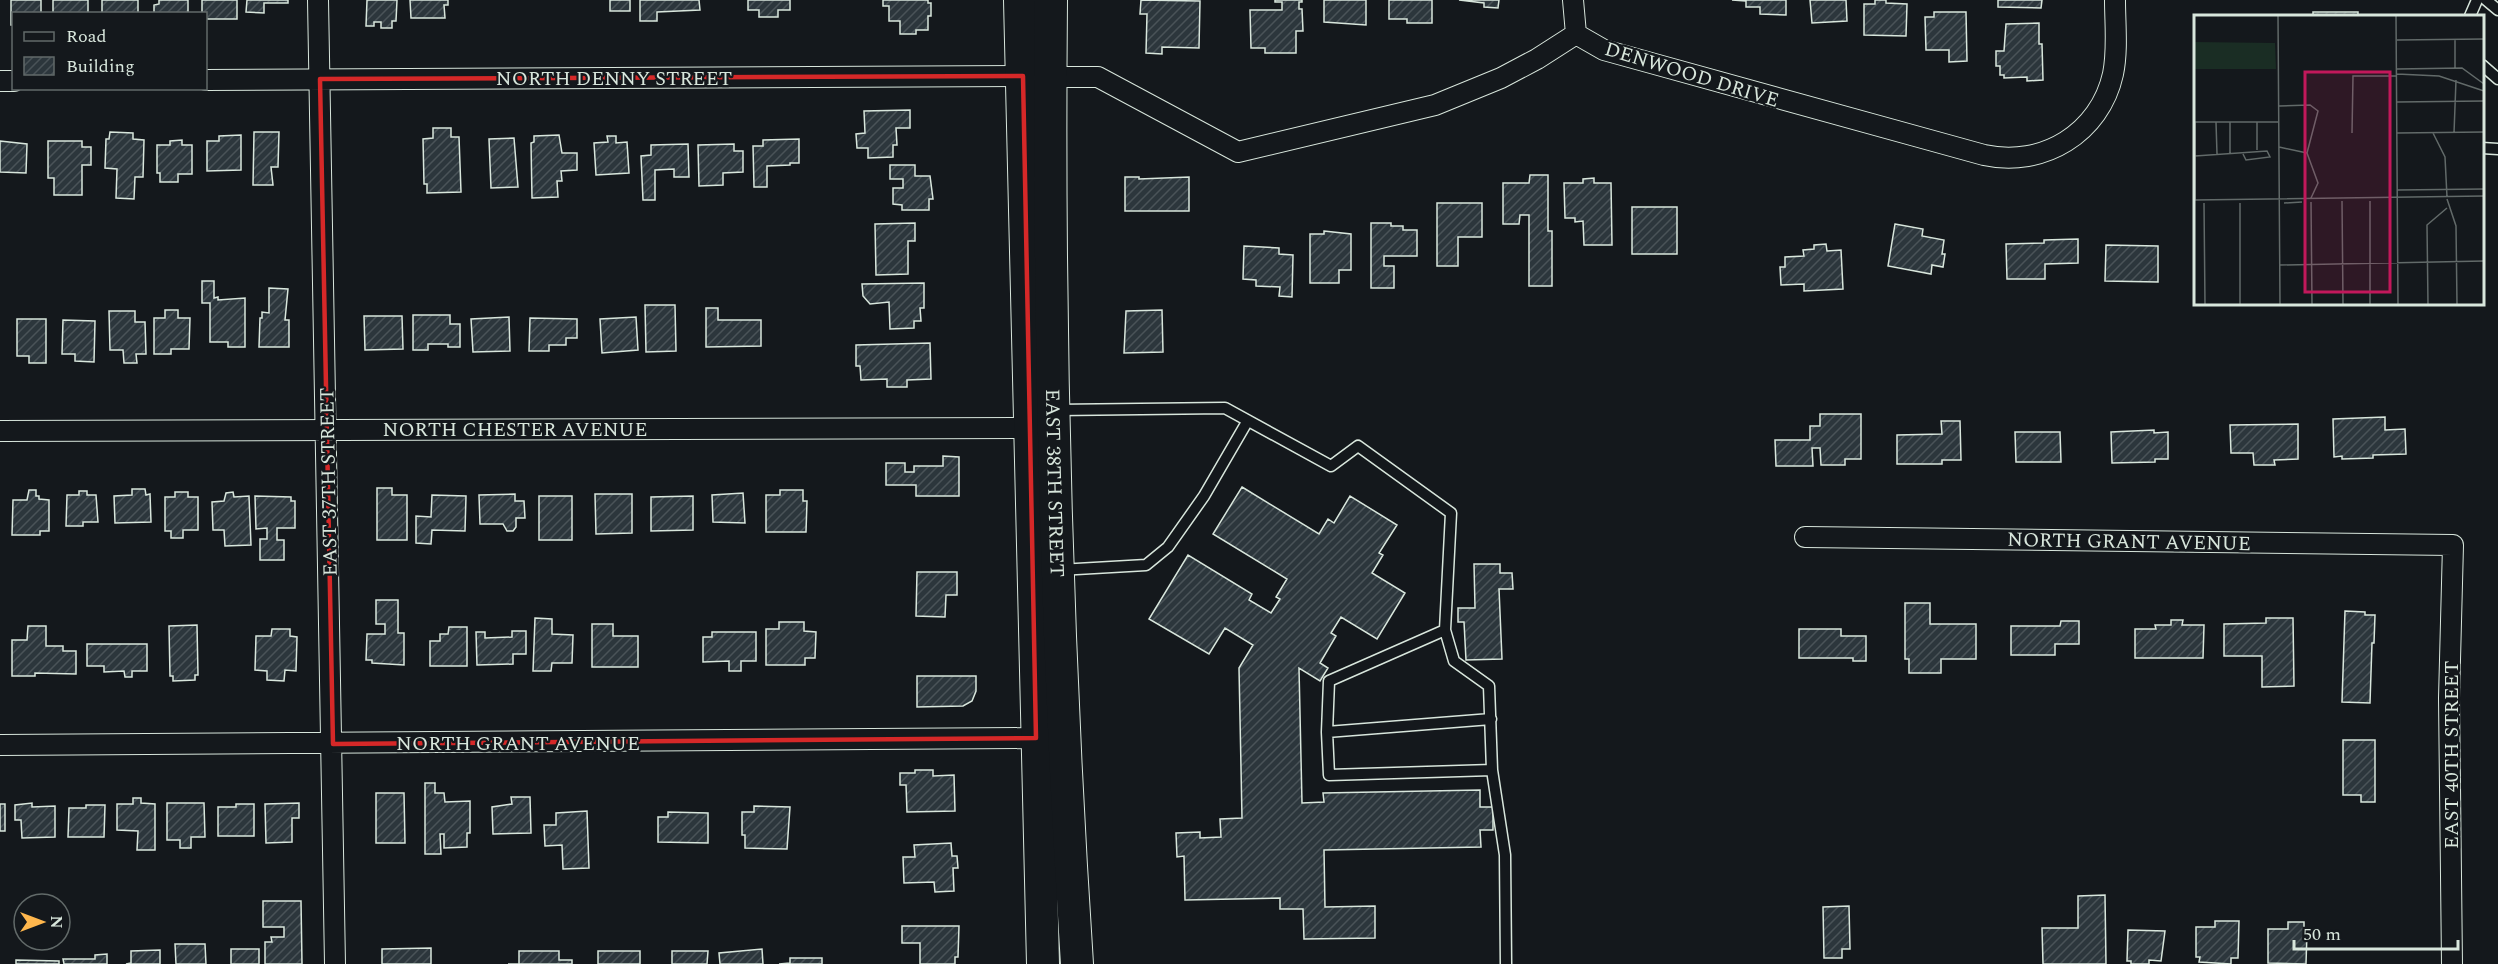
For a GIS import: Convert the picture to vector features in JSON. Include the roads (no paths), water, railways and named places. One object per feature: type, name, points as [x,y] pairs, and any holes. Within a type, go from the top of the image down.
[{"type":"main road","name":"EAST 38TH STREET","points":[[1020,0],[1037,76]]},
{"type":"main road","name":"EAST 38TH STREET","points":[[1043,964],[1036,738],[1042,419],[1037,76],[1051,0]]},
{"type":"main road","name":"EAST 38TH STREET","points":[[1042,419],[1058,570],[1067,807],[1077,964]]},
{"type":"street","name":"EAST 37TH STREET","points":[[318,0],[333,744],[335,964]]},
{"type":"street","points":[[1037,76],[1098,77],[1238,152],[1435,105],[1483,86],[1519,68],[1576,34],[1573,0]]},
{"type":"street","name":"DENWOOD DRIVE","points":[[1576,34],[1616,54],[1973,152],[1994,157],[2015,158],[2037,155],[2056,148],[2074,136],[2096,114],[2106,96],[2115,65],[2115,0]]},
{"type":"street","name":"NORTH DENNY STREET","points":[[207,80],[1037,76]]},
{"type":"street","name":"NORTH CHESTER AVENUE","points":[[0,431],[327,430],[1042,419]]},
{"type":"street","name":"NORTH GRANT AVENUE","points":[[1805,537],[2453,545]]},
{"type":"street","name":"EAST 40TH STREET","points":[[2452,964],[2450,698],[2453,545]]},
{"type":"street","name":"NORTH GRANT AVENUE","points":[[0,745],[1036,738]]},
{"type":"lane","points":[[2470,15],[2477,0]]},
{"type":"lane","points":[[2486,0],[2498,10]]},
{"type":"lane","points":[[2483,67],[2498,79]]},
{"type":"lane","points":[[2483,148],[2498,149]]},
{"type":"lane","points":[[1042,419],[1226,408],[1246,422],[1331,466],[1358,446],[1451,513],[1445,630],[1454,662],[1489,686],[1492,770],[1505,855],[1506,964]]},
{"type":"lane","points":[[1058,570],[1146,566],[1168,547],[1192,513],[1246,422]]},
{"type":"lane","points":[[1445,630],[1329,681],[1327,732],[1329,775],[1492,770]]},
{"type":"lane","points":[[1327,732],[1491,719]]}]
